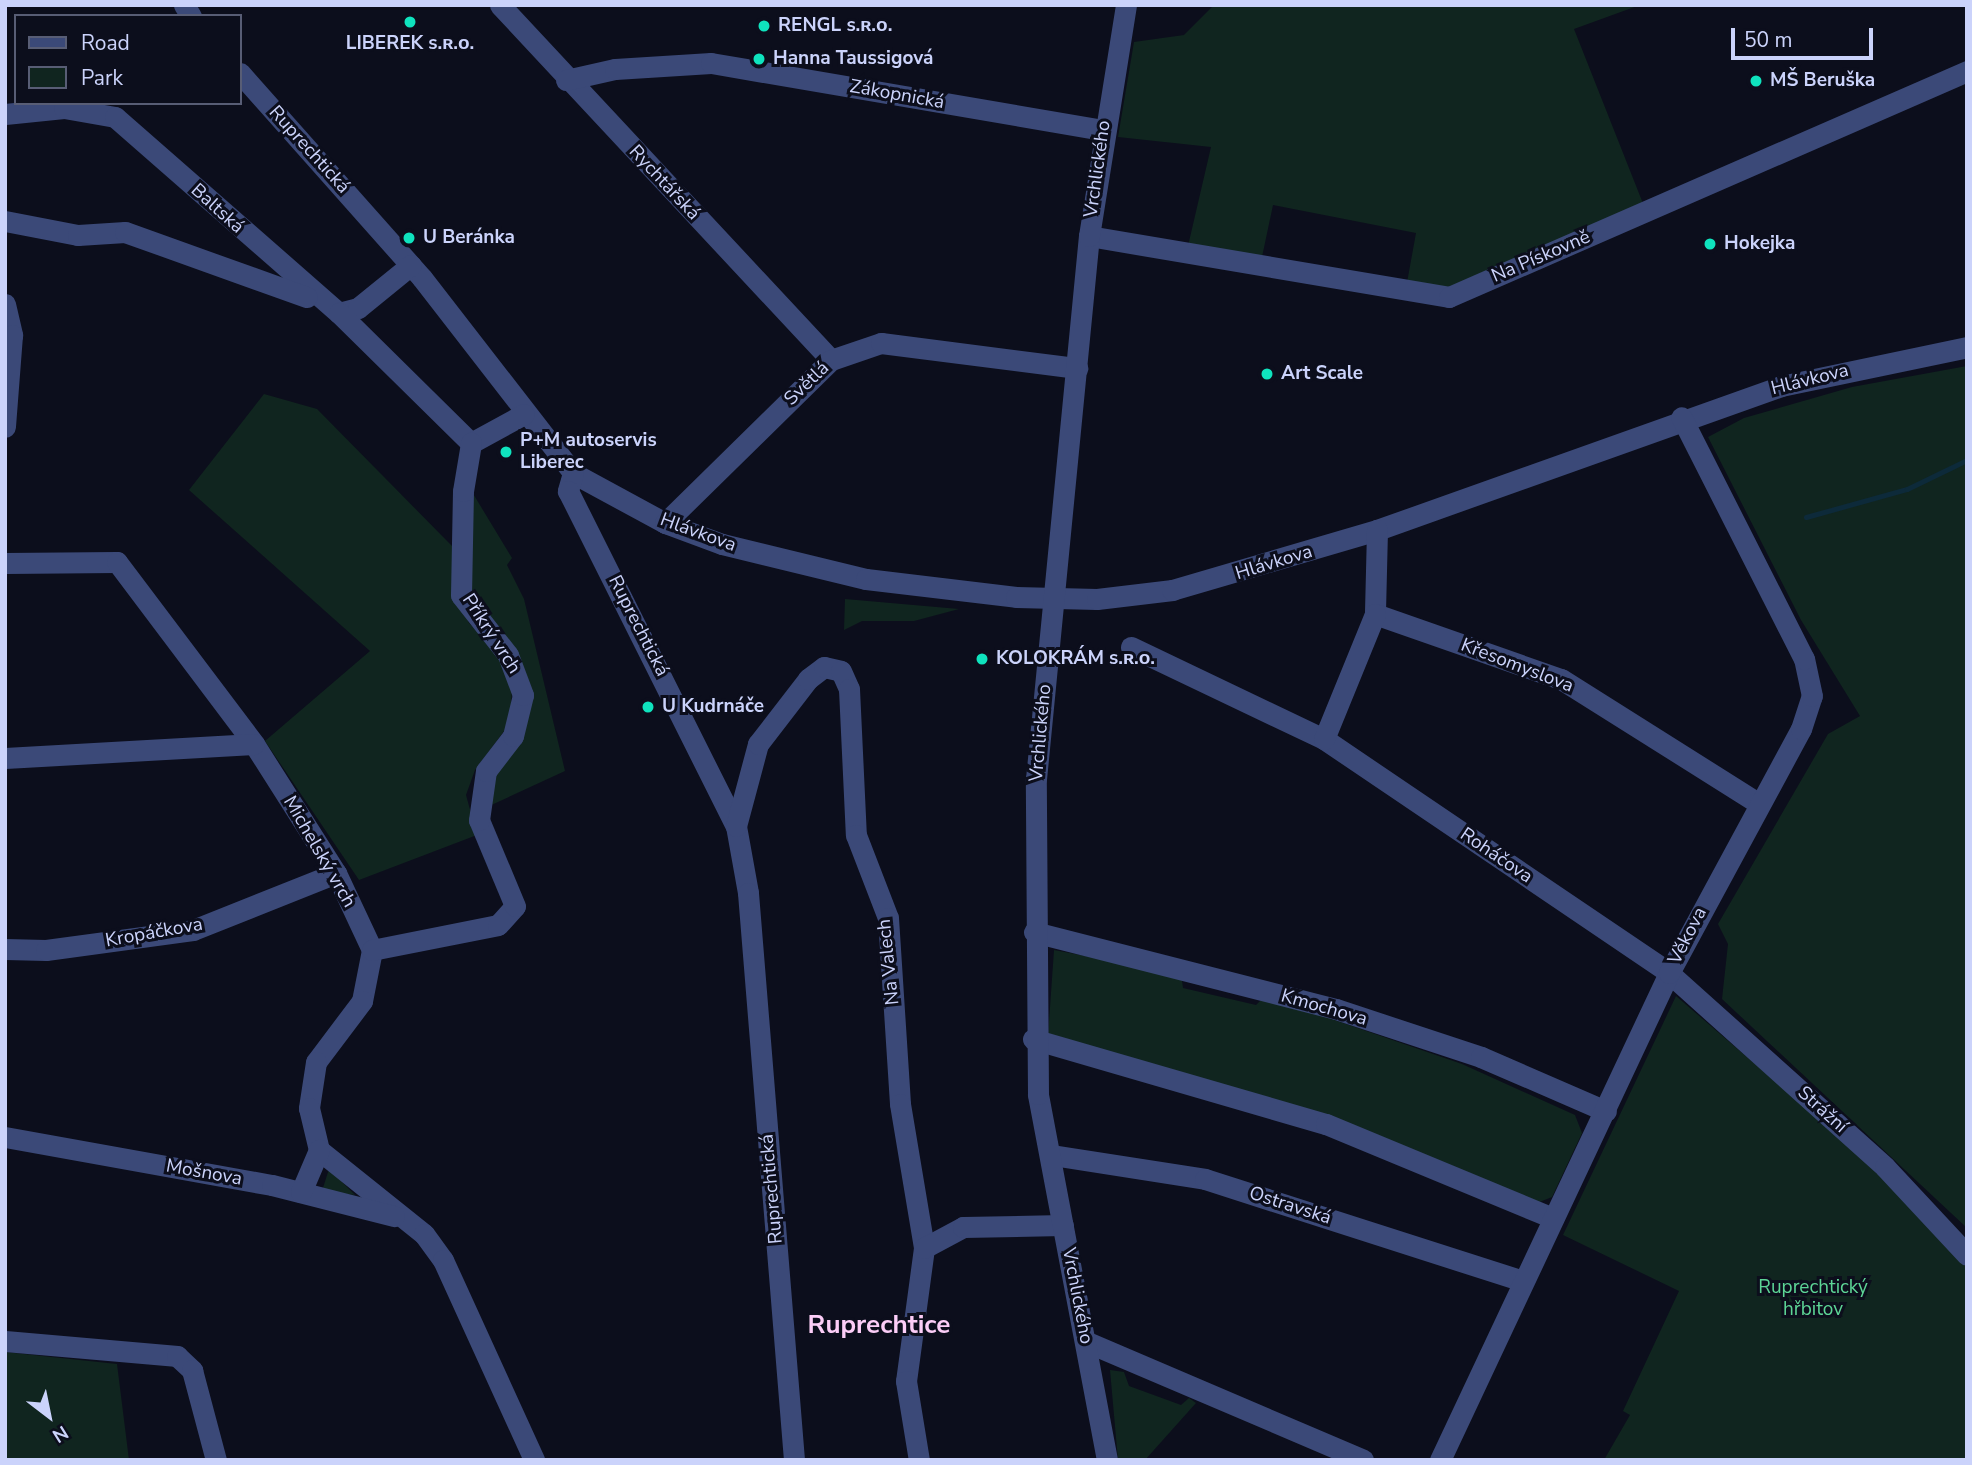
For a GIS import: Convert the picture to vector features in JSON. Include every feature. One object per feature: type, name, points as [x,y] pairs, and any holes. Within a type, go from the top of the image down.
[{"type":"street","name":"Rychtářská","points":[[500,5],[566,80],[831,360]]},
{"type":"street","name":"Vrchlického","points":[[1107,1460],[1063,1225],[1033,1039],[1034,932],[1036,779],[1089,236],[1103,130],[1126,5]]},
{"type":"street","name":"Zákopnická","points":[[566,80],[615,69],[711,64],[1103,130]]},
{"type":"street","name":"Na Pískovně","points":[[1089,236],[1449,297],[1967,71]]},
{"type":"street","name":"Ruprechtická","points":[[242,75],[411,265],[573,474],[568,491],[736,826],[748,893],[794,1460]]},
{"type":"street","name":"Baltská","points":[[5,114],[64,108],[115,117],[319,301],[339,313]]},
{"type":"street","points":[[5,221],[78,235],[125,232],[319,301]]},
{"type":"street","points":[[339,313],[358,308],[411,265]]},
{"type":"street","points":[[5,304],[12,335],[5,427]]},
{"type":"street","points":[[339,313],[471,443],[524,414]]},
{"type":"street","name":"Světlá","points":[[665,523],[831,360],[881,343],[1077,368]]},
{"type":"street","name":"Hlávkova","points":[[573,474],[665,523],[866,579],[1054,597],[1172,590],[1377,530],[1681,417],[1781,386],[1967,348]]},
{"type":"street","name":"Věkova","points":[[1440,1460],[1606,1111],[1668,973],[1756,802],[1801,729],[1812,696],[1804,659],[1681,417]]},
{"type":"street","name":"Příkrý vrch","points":[[372,950],[498,925],[514,906],[479,820],[486,771],[513,736],[523,695],[508,654],[461,595],[463,491],[471,443]]},
{"type":"street","points":[[1324,740],[1375,614],[1377,530]]},
{"type":"street","name":"Michelský vrch","points":[[5,563],[117,562],[254,744],[336,873],[372,950]]},
{"type":"street","name":"Křesomyslova","points":[[1375,614],[1561,680],[1756,802]]},
{"type":"street","name":"Roháčova","points":[[1131,647],[1324,740],[1668,973]]},
{"type":"street","name":"Na Valech","points":[[736,826],[758,744],[808,679],[824,667],[841,671],[849,689],[856,835],[888,918],[900,1104],[924,1248],[905,1381],[919,1460]]},
{"type":"street","points":[[5,758],[254,744]]},
{"type":"street","name":"Kropáčkova","points":[[5,949],[46,950],[193,930],[336,873]]},
{"type":"street","name":"Kmochova","points":[[1034,932],[1336,1009],[1480,1057],[1606,1111]]},
{"type":"street","points":[[372,950],[362,1001],[316,1062],[309,1108],[319,1150],[401,1217],[443,1260],[534,1460]]},
{"type":"street","name":"Strážní","points":[[1668,973],[1885,1167],[1967,1255]]},
{"type":"street","points":[[1033,1039],[1326,1124],[1553,1218]]},
{"type":"street","name":"Mošnova","points":[[5,1137],[300,1192],[401,1217]]},
{"type":"street","points":[[300,1192],[319,1150]]},
{"type":"street","name":"Ostravská","points":[[1052,1155],[1205,1179],[1523,1281]]},
{"type":"street","points":[[924,1248],[964,1227],[1063,1225]]},
{"type":"street","points":[[5,1340],[177,1356],[192,1370],[216,1460]]},
{"type":"street","points":[[1087,1342],[1363,1460]]},
{"type":"green space","points":[[1214,5],[1640,5],[1574,29],[1644,206],[1446,289],[1406,288],[1416,233],[1273,205],[1262,257],[1188,246],[1211,147],[1118,137],[1134,42],[1184,35]]},
{"type":"green space","points":[[1967,366],[1967,1228],[1722,999],[1728,944],[1718,924],[1828,734],[1860,716],[1801,620],[1708,437],[1744,418],[1852,387]]},
{"type":"green space","points":[[264,394],[317,409],[453,547],[453,584],[469,623],[496,650],[512,689],[510,723],[475,770],[466,795],[477,835],[359,880],[265,741],[370,651],[189,490]]},
{"type":"green space","points":[[469,487],[512,558],[507,565],[524,599],[565,771],[487,807],[488,787],[525,698],[465,581]]},
{"type":"green space","points":[[845,599],[959,609],[914,621],[862,621],[844,630]]},
{"type":"green space","points":[[1054,950],[1181,974],[1183,988],[1256,1005],[1265,996],[1462,1064],[1575,1115],[1582,1133],[1552,1197],[1537,1203],[1048,1036]]},
{"type":"green space","name":"Ruprechtický hřbitov","points":[[1676,996],[1868,1161],[1967,1268],[1967,1460],[1604,1460],[1630,1415],[1623,1411],[1679,1291],[1563,1235]]},
{"type":"green space","points":[[329,1169],[355,1195],[322,1191]]},
{"type":"green space","points":[[5,1352],[117,1364],[129,1460],[5,1460]]},
{"type":"green space","points":[[1110,1370],[1124,1372],[1129,1386],[1181,1405],[1189,1398],[1196,1403],[1145,1460],[1118,1460]]},
{"type":"waterway","points":[[1806,517],[1907,489],[1967,460]]},
{"type":"place","name":"LIBEREK s.ʀ.ᴏ.","points":[[410,22]]},
{"type":"place","name":"RENGL s.ʀ.ᴏ.","points":[[764,26]]},
{"type":"place","name":"Hanna Taussigová","points":[[759,59]]},
{"type":"place","name":"MŠ Beruška","points":[[1756,81]]},
{"type":"place","name":"U Beránka","points":[[409,238]]},
{"type":"place","name":"Hokejka","points":[[1710,244]]},
{"type":"place","name":"Art Scale","points":[[1267,374]]},
{"type":"place","name":"P+M autoservis Liberec","points":[[506,452]]},
{"type":"place","name":"KOLOKRÁM s.ʀ.ᴏ.","points":[[982,659]]},
{"type":"place","name":"U Kudrnáče","points":[[648,707]]},
{"type":"district","name":"Ruprechtice","points":[[879,1325]]}]
